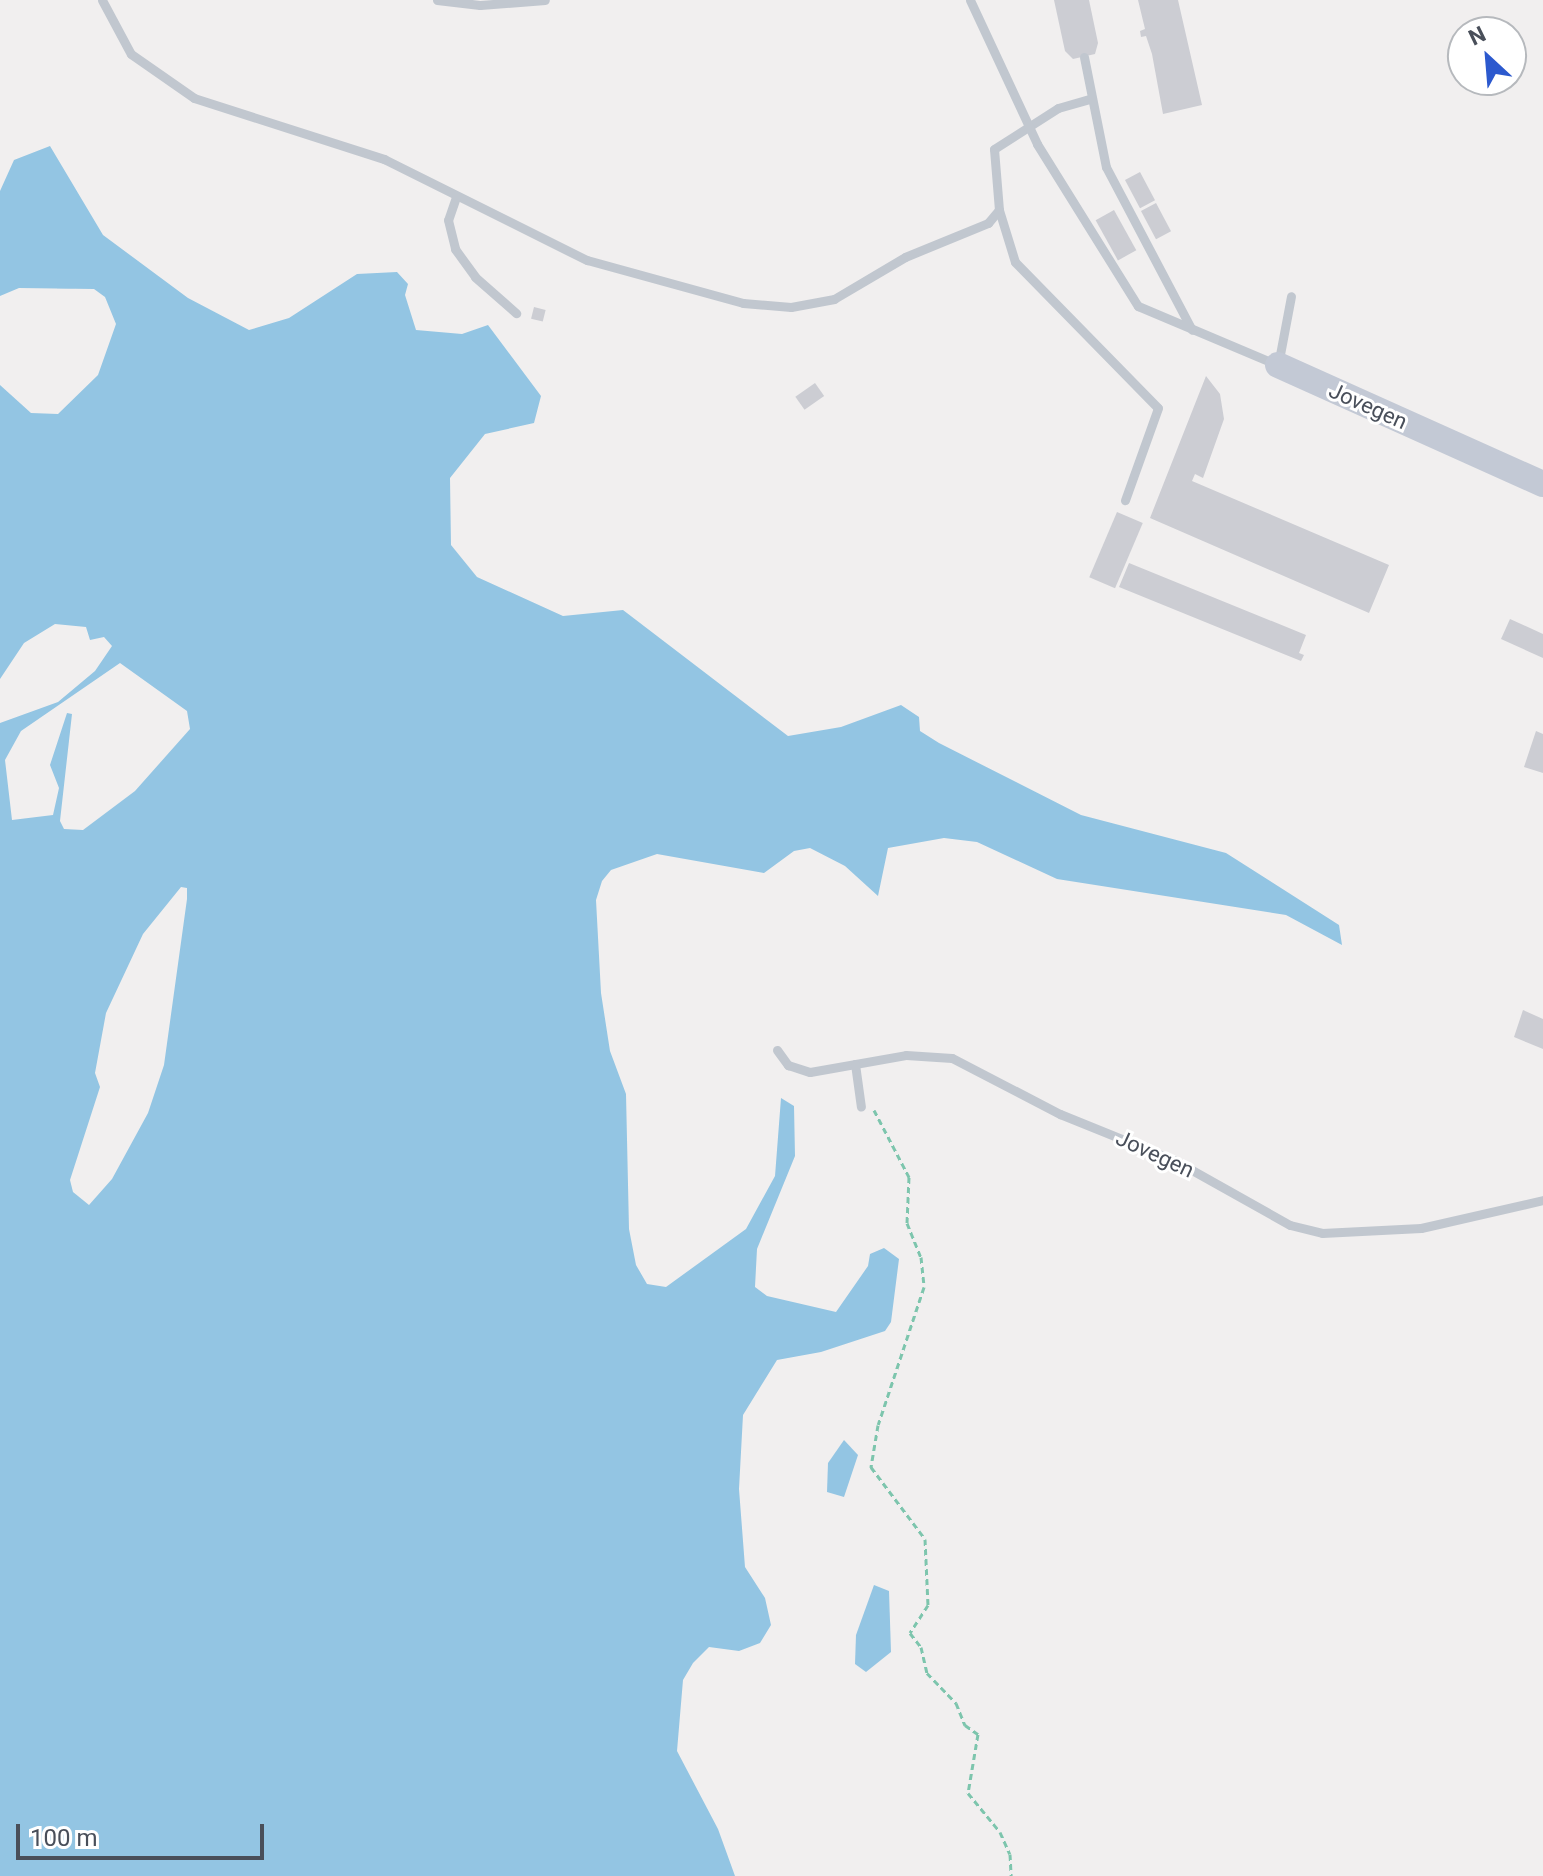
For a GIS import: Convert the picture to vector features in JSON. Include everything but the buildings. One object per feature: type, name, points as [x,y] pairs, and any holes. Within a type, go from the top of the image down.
[{"type":"street","name":"Jovegen","points":[[1278,365],[1543,484]]},
{"type":"lane","points":[[102,0],[131,54],[194,98],[384,159],[587,260],[675,288],[791,307],[834,299],[905,257],[988,223],[999,210]]},
{"type":"lane","points":[[437,0],[480,5],[545,0]]},
{"type":"lane","name":"Jovegen","points":[[970,0],[1027,125],[1129,299],[1192,330],[1278,365]]},
{"type":"lane","points":[[1084,57],[1111,179],[1192,330]]},
{"type":"lane","points":[[1092,98],[1027,125],[994,149],[999,210],[1015,262],[1158,408],[1125,500]]},
{"type":"lane","points":[[456,197],[448,220],[455,249],[475,277],[516,313]]},
{"type":"lane","points":[[1278,365],[1291,296]]},
{"type":"lane","name":"Jovegen","points":[[777,1050],[788,1065],[810,1072],[906,1055],[952,1058],[1060,1114],[1174,1160],[1290,1225],[1322,1233],[1421,1228],[1543,1200]]},
{"type":"lane","points":[[855,1064],[861,1105]]},
{"type":"path","points":[[861,1105],[884,1126],[909,1177],[907,1223],[921,1257],[924,1287],[878,1425],[871,1467],[925,1539],[929,1598],[910,1633],[921,1647],[927,1673],[956,1703],[965,1725],[978,1734],[968,1793],[1000,1832],[1010,1854],[1011,1876]]},
{"type":"water","points":[[50,146],[103,235],[188,298],[249,330],[289,318],[357,274],[397,272],[408,284],[405,295],[416,330],[462,334],[488,325],[541,396],[534,423],[485,434],[450,478],[451,545],[477,577],[563,616],[623,610],[788,736],[841,727],[901,705],[919,717],[920,731],[939,743],[1081,815],[1226,853],[1339,925],[1342,945],[1286,915],[1057,879],[977,842],[944,838],[888,848],[878,896],[845,866],[810,848],[794,851],[764,873],[657,854],[611,870],[602,881],[596,900],[601,993],[610,1051],[626,1094],[629,1229],[636,1265],[647,1284],[666,1287],[746,1229],[775,1176],[781,1098],[794,1106],[795,1156],[757,1249],[755,1287],[767,1296],[836,1312],[868,1266],[870,1254],[884,1248],[899,1259],[891,1322],[885,1331],[821,1352],[777,1360],[743,1415],[739,1489],[745,1567],[765,1598],[771,1625],[760,1643],[739,1651],[709,1647],[693,1663],[683,1680],[677,1751],[718,1829],[735,1876],[0,1876],[0,723],[58,702],[95,671],[112,646],[104,637],[90,640],[86,627],[55,624],[24,643],[0,679],[0,385],[31,413],[58,414],[98,375],[116,324],[105,297],[94,289],[19,288],[0,296],[0,191],[14,160]],"holes":[[[120,663],[187,711],[190,729],[135,791],[83,830],[64,829],[60,821],[72,714],[67,713],[50,765],[59,788],[53,815],[12,820],[5,760],[21,731]],[[181,887],[187,888],[187,899],[164,1065],[148,1113],[112,1179],[89,1205],[73,1192],[70,1180],[100,1087],[95,1073],[106,1013],[143,934]]]},
{"type":"water","points":[[844,1440],[858,1455],[844,1497],[827,1492],[828,1463]]},
{"type":"water","points":[[874,1585],[889,1591],[891,1652],[866,1672],[855,1664],[856,1635]]}]
